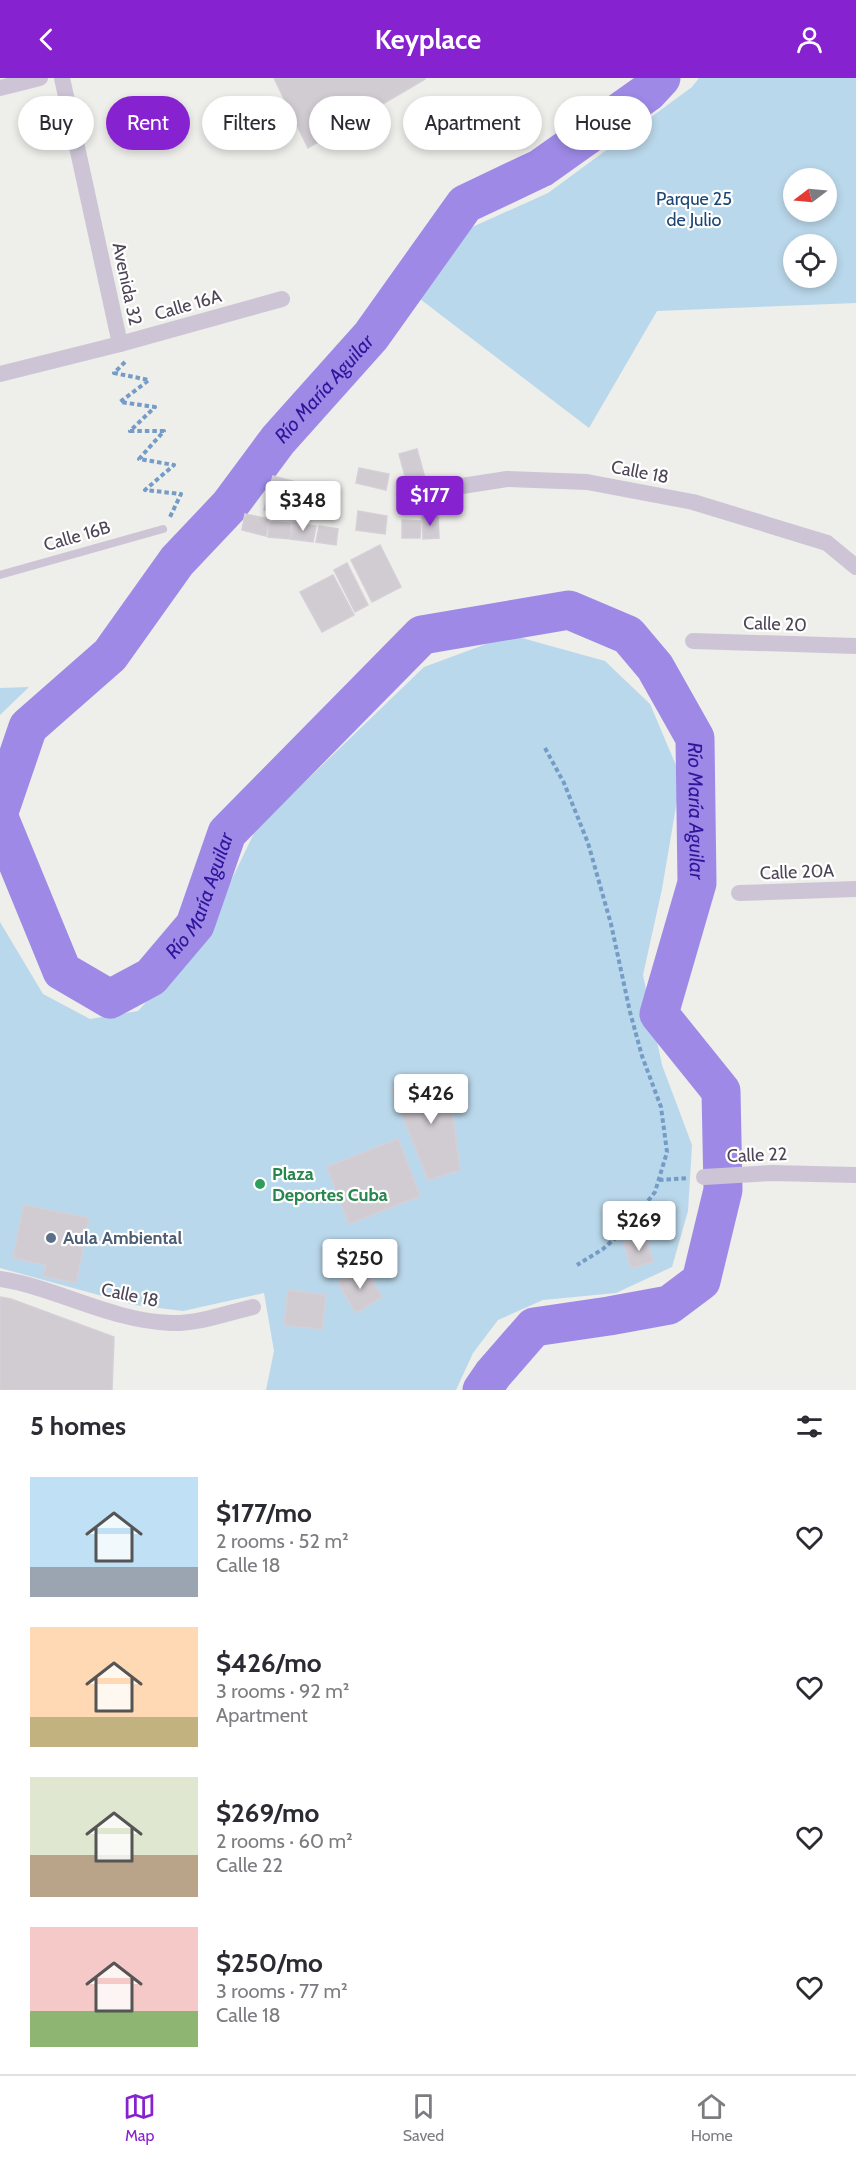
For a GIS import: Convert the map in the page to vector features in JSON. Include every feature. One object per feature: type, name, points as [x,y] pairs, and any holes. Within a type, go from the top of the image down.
[{"type":"street","points":[[0,88],[40,78]]},
{"type":"street","name":"Avenida 32","points":[[62,78],[120,344]]},
{"type":"street","name":"Calle 16A","points":[[0,374],[120,344],[282,299]]},
{"type":"street","name":"Calle 18","points":[[404,495],[507,479],[587,482],[693,502],[827,543],[856,567]]},
{"type":"street","name":"Calle 20","points":[[693,641],[856,646]]},
{"type":"street","name":"Calle 20A","points":[[739,894],[856,889]]},
{"type":"street","name":"Calle 22","points":[[704,1177],[772,1173],[856,1175]]},
{"type":"street","name":"Calle 18","points":[[0,1279],[54,1293],[95,1308],[171,1323],[196,1320],[253,1307]]},
{"type":"lane","name":"Calle 16B","points":[[0,575],[163,529]]},
{"type":"path","name":"Avenida 32","points":[[120,344],[136,351],[114,373],[149,380],[120,402],[155,407],[130,431],[164,431],[139,459],[174,465],[145,490],[181,494],[163,529]]},
{"type":"path","points":[[545,748],[564,783],[588,843],[642,1056],[661,1107],[667,1152],[655,1192],[626,1229],[603,1249],[577,1265]]},
{"type":"path","name":"Calle 22","points":[[659,1180],[704,1177]]},
{"type":"green space","name":"Parque 25 de Julio","points":[[699,78],[856,78],[856,303],[657,311],[589,428],[403,286],[470,228],[548,193],[606,150],[652,150],[652,116],[692,87]]},
{"type":"green space","points":[[511,635],[605,661],[650,704],[681,777],[662,889],[643,975],[662,1065],[692,1145],[688,1211],[672,1267],[616,1293],[543,1300],[498,1320],[473,1353],[456,1390],[266,1390],[274,1351],[264,1293],[183,1311],[135,1305],[0,1268],[0,922],[43,994],[90,1019],[138,1011],[203,939],[256,829],[424,667]]},
{"type":"green space","points":[[29,687],[0,715],[0,688]]},
{"type":"building","points":[[274,78],[425,79],[391,99],[391,96],[309,96],[308,148],[297,125],[297,96],[283,96]]},
{"type":"building","points":[[417,449],[426,482],[408,487],[399,454]]},
{"type":"building","points":[[359,468],[389,474],[386,490],[356,483]]},
{"type":"building","points":[[273,476],[304,484],[295,518],[264,510]]},
{"type":"building","points":[[358,511],[387,516],[385,534],[356,530]]},
{"type":"building","points":[[245,514],[269,519],[266,536],[242,530]]},
{"type":"building","points":[[422,515],[438,515],[439,538],[423,539]]},
{"type":"building","points":[[402,520],[421,521],[420,538],[402,538]]},
{"type":"building","points":[[269,522],[291,523],[291,539],[268,537]]},
{"type":"building","points":[[293,522],[316,526],[313,542],[291,539]]},
{"type":"building","points":[[319,526],[338,529],[336,545],[316,542]]},
{"type":"building","points":[[380,545],[401,587],[372,602],[351,560]]},
{"type":"building","points":[[347,563],[368,605],[355,612],[334,570]]},
{"type":"building","points":[[333,575],[354,615],[322,632],[300,592]]},
{"type":"building","points":[[448,1078],[460,1170],[428,1180],[392,1088]]},
{"type":"building","points":[[398,1139],[420,1196],[349,1224],[327,1167]]},
{"type":"building","name":"Aula Ambiental","points":[[24,1205],[89,1218],[76,1283],[43,1276],[46,1265],[13,1258]]},
{"type":"building","points":[[646,1236],[653,1262],[631,1268],[624,1243]]},
{"type":"building","points":[[364,1267],[382,1297],[356,1313],[338,1283]]},
{"type":"building","points":[[288,1290],[326,1295],[322,1329],[284,1325]]},
{"type":"building","points":[[0,1297],[114,1337],[112,1390],[0,1390]]},
{"type":"waterway","name":"Río María Aguilar","points":[[0,809],[28,727],[110,655],[177,561],[229,506],[278,440],[371,336],[465,204],[541,168],[648,92],[661,78]]},
{"type":"waterway","name":"Río María Aguilar","points":[[0,820],[62,971],[110,999],[151,977],[195,925],[227,833],[422,635],[569,610],[628,635],[655,667],[695,738],[697,883],[659,1014],[721,1091],[723,1190],[701,1281],[669,1305],[534,1327],[482,1390]]},
{"type":"place","name":"Plaza Deportes Cuba","points":[[260,1184]]},
{"type":"place","name":"Aula Ambiental","points":[[51,1238]]}]
